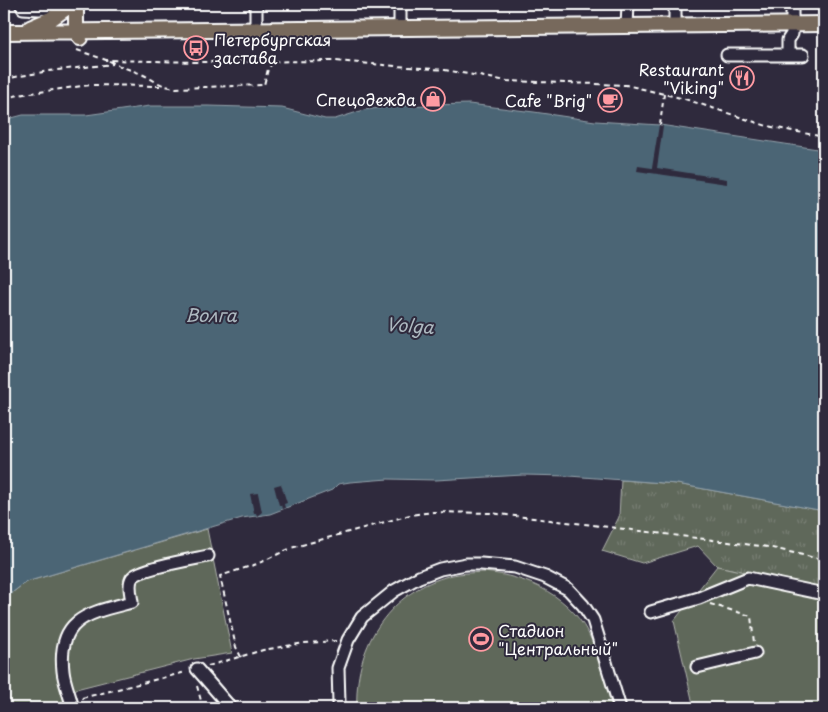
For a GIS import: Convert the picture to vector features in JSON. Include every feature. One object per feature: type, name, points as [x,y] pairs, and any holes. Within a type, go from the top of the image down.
[{"type":"main road","points":[[19,31],[51,18],[71,4],[77,36]]},
{"type":"main road","points":[[77,36],[85,4]]},
{"type":"main road","points":[[4,32],[19,31],[77,36],[792,29],[824,24]]},
{"type":"main road","points":[[4,41],[77,36],[256,29],[675,26],[792,29],[824,34]]},
{"type":"street","points":[[22,4],[23,8],[71,4]]},
{"type":"street","points":[[256,4],[256,29]]},
{"type":"street","points":[[400,4],[400,28]]},
{"type":"street","points":[[627,26],[628,4]]},
{"type":"street","points":[[674,4],[675,26]]},
{"type":"street","points":[[788,55],[788,40],[792,29],[792,4]]},
{"type":"street","points":[[38,6],[51,18],[77,36]]},
{"type":"street","points":[[727,55],[803,55]]},
{"type":"street","points":[[70,706],[63,662],[65,643],[73,624],[81,618],[103,609],[132,602],[130,584],[134,576],[147,570],[208,556]]},
{"type":"street","points":[[340,708],[338,703],[338,668],[348,640],[362,618],[394,591],[419,577],[466,564],[515,567],[545,577],[568,589],[593,620],[620,708]]},
{"type":"street","points":[[651,612],[699,598],[748,578],[824,594]]},
{"type":"street","points":[[697,667],[755,654]]},
{"type":"street","points":[[195,670],[231,708]]},
{"type":"path","points":[[77,36],[106,60],[163,86]]},
{"type":"path","points":[[106,60],[197,62],[336,61],[445,70],[507,80],[626,85],[685,99],[767,126],[824,137]]},
{"type":"path","points":[[4,98],[90,85],[163,86],[176,88],[264,85],[268,69],[273,61]]},
{"type":"path","points":[[4,79],[49,71],[114,64]]},
{"type":"path","points":[[660,125],[664,94]]},
{"type":"path","points":[[241,657],[236,647],[220,576],[257,564],[292,548],[410,515],[433,512],[499,514],[768,547],[824,560]]},
{"type":"path","points":[[699,598],[711,605],[751,616],[755,654]]},
{"type":"path","points":[[70,706],[77,700],[195,670],[263,650],[304,643],[348,640]]},
{"type":"path","points":[[195,670],[203,708]]},
{"type":"green space","points":[[621,480],[677,484],[824,511],[824,589],[717,566],[698,546],[642,563],[602,551],[619,517]]},
{"type":"green space","points":[[207,529],[232,653],[194,659],[76,689],[65,701],[40,708],[11,708],[4,681],[4,599],[26,582]]},
{"type":"green space","points":[[717,566],[824,589],[824,708],[694,708],[674,621]]},
{"type":"green space","name":"Стадион \"Центральный\"","points":[[483,572],[517,578],[533,584],[561,601],[573,612],[584,626],[592,641],[601,665],[612,708],[357,708],[361,665],[368,645],[390,611],[424,585],[445,577]]},
{"type":"water","name":"Волга","points":[[469,104],[595,121],[660,125],[824,150],[824,511],[677,484],[569,476],[523,475],[350,482],[338,484],[332,490],[270,514],[242,518],[26,582],[4,599],[4,120],[23,115],[86,115],[150,106],[282,108],[325,119],[335,119],[364,110],[395,106]]},
{"type":"pier","points":[[659,125],[663,126],[657,168],[727,179],[727,184],[637,171],[638,166],[652,168]]},
{"type":"pier","points":[[281,484],[287,503],[284,504],[285,508],[282,509],[281,505],[279,505],[274,486]]},
{"type":"pier","points":[[258,493],[262,512],[257,516],[254,513],[250,494]]},
{"type":"place","name":"Петербургская застава","points":[[196,48]]},
{"type":"place","name":"Restaurant \"Viking\"","points":[[742,78]]},
{"type":"place","name":"Спецодежда","points":[[433,99]]},
{"type":"place","name":"Cafe \"Brig\"","points":[[610,100]]},
{"type":"place","name":"Стадион \"Центральный\"","points":[[481,639]]},
{"type":"water label","name":"Volga","points":[[410,325]]}]
